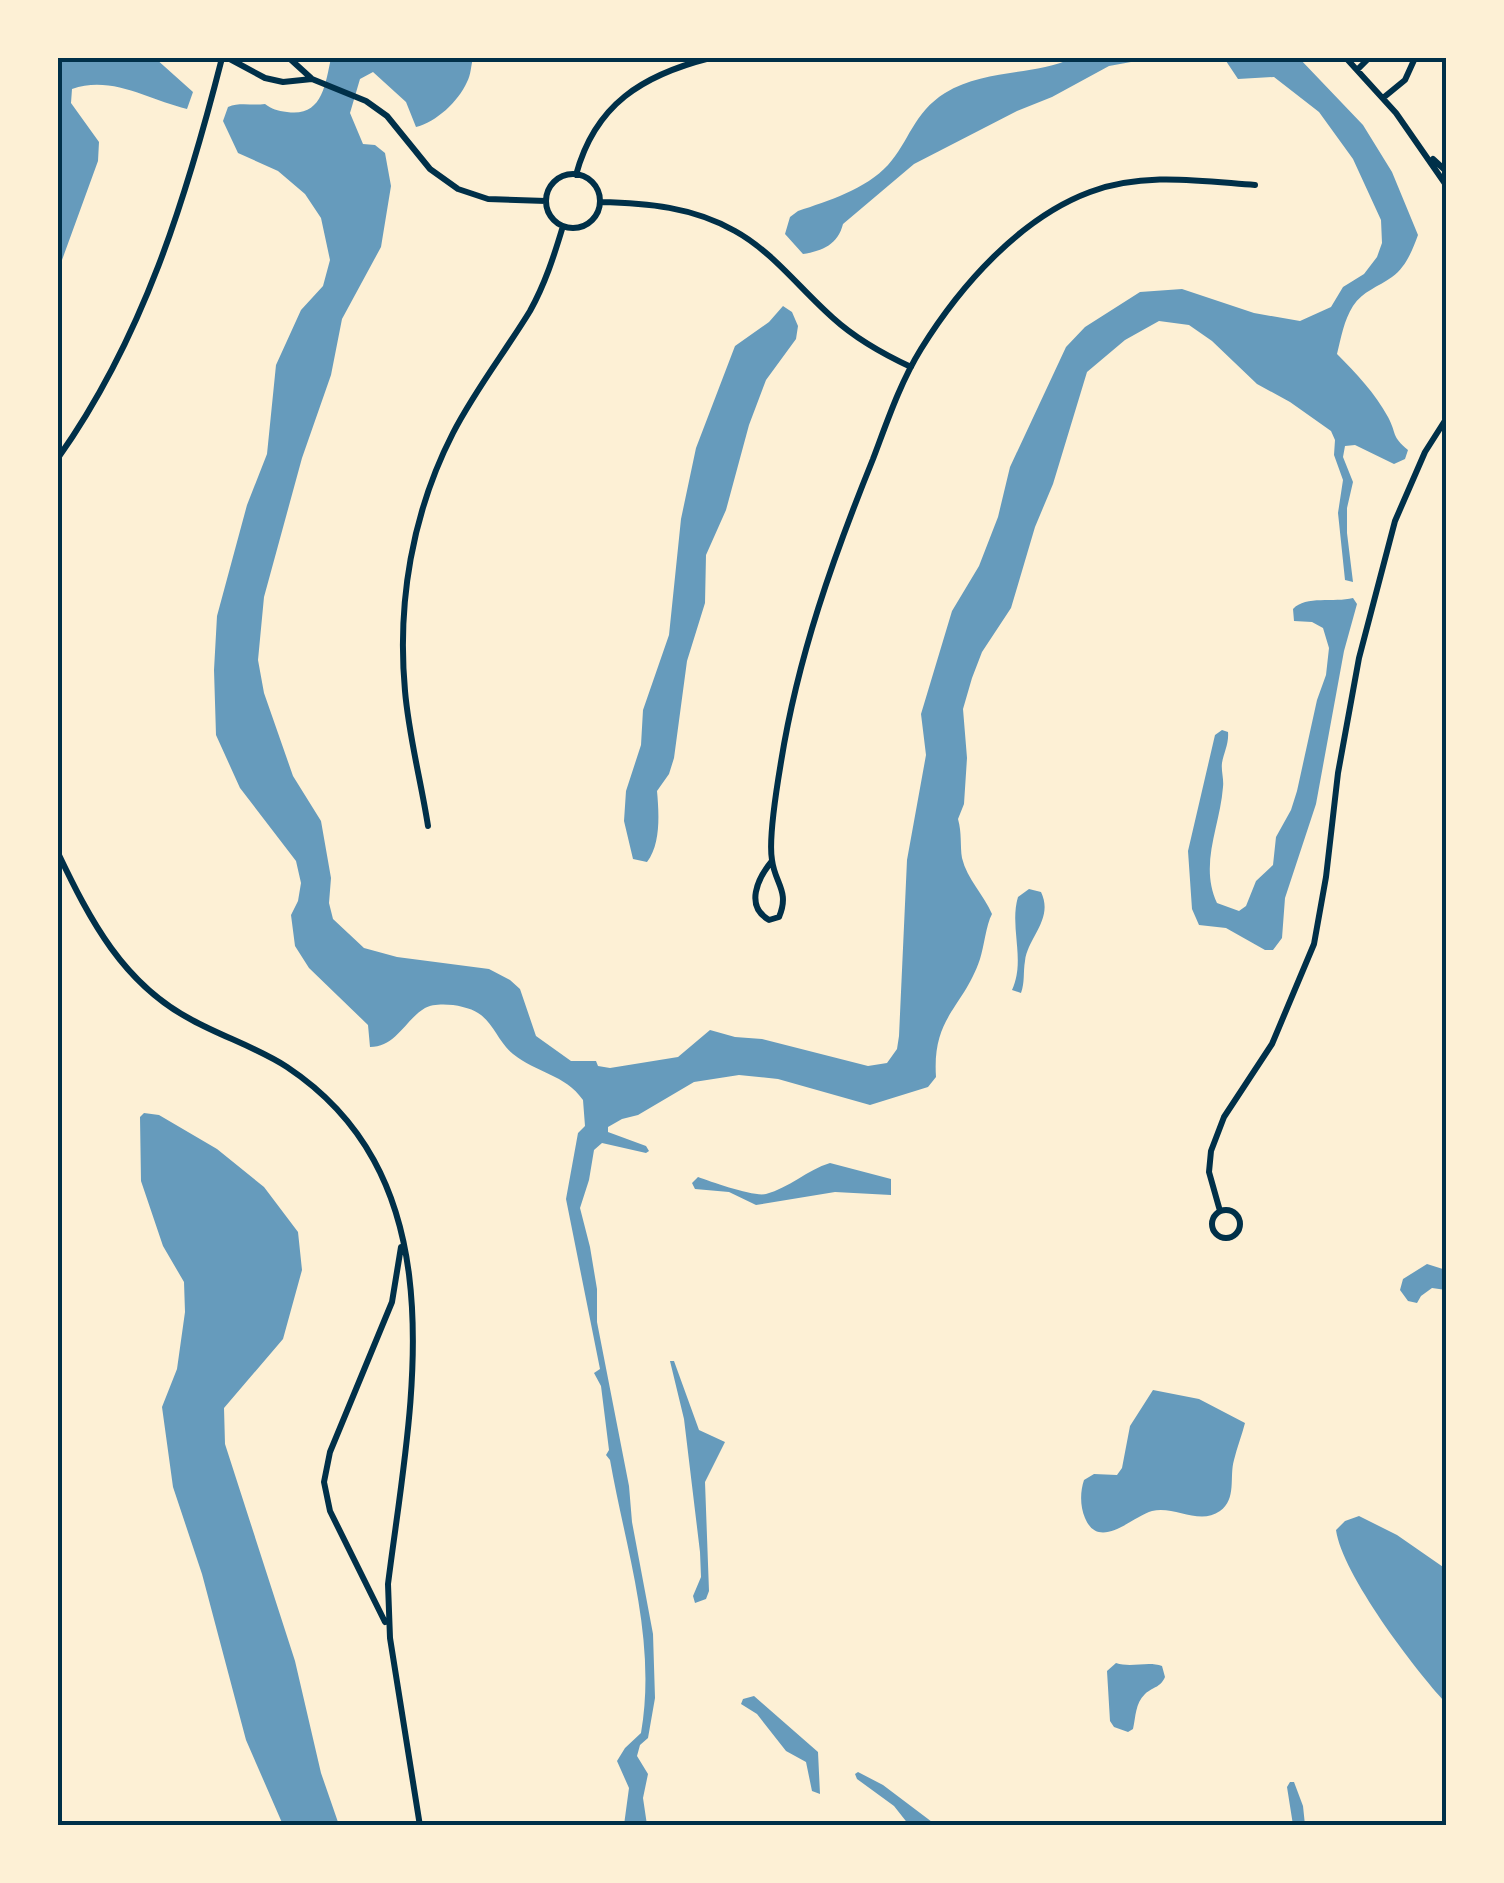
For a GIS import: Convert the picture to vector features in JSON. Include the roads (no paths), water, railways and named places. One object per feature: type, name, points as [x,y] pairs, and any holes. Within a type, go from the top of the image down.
[{"type":"street","points":[[58,458],[97,400],[163,257],[225,58],[265,78],[282,82],[312,80],[359,98],[387,116],[430,170],[458,189],[488,199],[546,201]]},
{"type":"street","points":[[289,58],[312,80]]},
{"type":"street","points":[[576,175],[588,139],[631,90],[662,71],[710,58]]},
{"type":"street","points":[[1346,58],[1383,98],[1446,185]]},
{"type":"street","points":[[1358,69],[1369,58]]},
{"type":"street","points":[[1383,98],[1405,80],[1415,58]]},
{"type":"street","points":[[1422,149],[1446,171]]},
{"type":"street","points":[[576,175],[596,186],[598,212],[588,224],[563,226],[552,217],[546,201],[553,184],[560,178],[576,175]]},
{"type":"street","points":[[772,860],[764,870],[753,902],[758,913],[769,920],[779,917],[784,904],[772,860],[787,729],[814,616],[847,523],[911,367],[931,334],[996,255],[1029,226],[1066,202],[1117,184],[1142,180],[1255,185]]},
{"type":"street","points":[[600,202],[660,206],[699,215],[734,230],[772,258],[850,331],[911,367]]},
{"type":"street","points":[[428,826],[410,728],[403,655],[405,596],[414,544],[431,484],[452,435],[536,300],[563,226]]},
{"type":"street","points":[[1220,1211],[1209,1172],[1211,1151],[1224,1117],[1272,1044],[1314,944],[1358,658],[1395,520],[1425,452],[1446,419]]},
{"type":"street","points":[[58,853],[108,946],[136,980],[170,1008],[285,1066],[339,1111],[378,1169],[401,1236],[411,1283],[415,1353],[388,1584],[390,1638],[420,1826]]},
{"type":"street","points":[[1220,1211],[1230,1211],[1238,1217],[1240,1226],[1232,1237],[1219,1237],[1213,1231],[1212,1220],[1220,1211]]},
{"type":"street","points":[[390,1638],[376,1601],[330,1511],[324,1482],[330,1452],[392,1302],[401,1236]]},
{"type":"water","points":[[58,58],[155,58],[193,92],[187,109],[116,87],[87,85],[72,89],[71,103],[99,142],[98,161],[58,271]]},
{"type":"water","points":[[331,58],[473,58],[458,97],[439,116],[416,127],[406,102],[373,72],[360,79],[350,113],[363,144],[375,145],[385,153],[391,186],[381,247],[342,319],[331,375],[302,458],[264,597],[258,660],[264,693],[293,776],[321,821],[333,919],[364,948],[397,957],[489,969],[510,980],[520,989],[536,1036],[571,1061],[596,1061],[598,1066],[610,1068],[678,1057],[710,1030],[868,1066],[887,1063],[897,1049],[899,1036],[907,860],[926,755],[921,714],[952,611],[979,566],[998,517],[1010,467],[1066,347],[1085,327],[1140,292],[1182,289],[1254,313],[1300,321],[1331,307],[1343,287],[1364,274],[1377,257],[1382,243],[1381,220],[1353,159],[1319,112],[1274,77],[1238,79],[1226,61],[1214,58],[1299,58],[1363,125],[1392,172],[1418,235],[1401,268],[1353,306],[1337,354],[1377,400],[1397,438],[1408,450],[1405,459],[1394,464],[1355,445],[1345,446],[1343,457],[1353,482],[1347,533],[1353,582],[1345,580],[1338,513],[1343,480],[1331,431],[1257,384],[1189,325],[1159,321],[1125,340],[1087,372],[1011,608],[982,652],[963,709],[967,758],[964,804],[958,819],[962,858],[992,914],[973,976],[944,1026],[936,1056],[936,1077],[928,1087],[870,1105],[778,1079],[739,1075],[694,1082],[638,1115],[608,1127],[608,1132],[646,1146],[649,1151],[602,1143],[594,1150],[580,1208],[590,1247],[597,1289],[597,1322],[653,1634],[655,1698],[648,1738],[640,1745],[637,1756],[648,1774],[643,1798],[647,1825],[624,1825],[629,1788],[617,1761],[641,1733],[645,1698],[642,1630],[606,1455],[609,1450],[601,1386],[594,1373],[600,1369],[566,1199],[578,1133],[585,1126],[583,1100],[559,1079],[513,1054],[483,1017],[460,1006],[425,1008],[387,1043],[370,1047],[368,1025],[309,968],[295,946],[291,915],[301,883],[296,861],[240,788],[216,735],[217,616],[247,505],[267,454],[276,365],[301,310],[323,286],[330,260],[321,218],[305,194],[278,171],[238,153],[223,121],[228,107],[237,105],[265,104],[287,112],[308,110],[320,97]]},
{"type":"water","points":[[1073,58],[1153,58],[1109,66],[914,164],[843,224],[837,237],[823,248],[803,254],[785,234],[790,217],[798,211],[846,193],[879,173],[926,109],[945,93],[976,80]]},
{"type":"water","points":[[783,306],[792,312],[798,326],[796,339],[766,380],[749,425],[726,510],[706,555],[705,603],[687,661],[674,758],[657,791],[655,846],[647,862],[633,859],[624,821],[626,791],[641,745],[643,710],[669,635],[681,519],[696,448],[735,346],[769,322]]},
{"type":"water","points":[[1353,598],[1357,604],[1344,651],[1316,804],[1285,898],[1282,938],[1273,950],[1265,950],[1226,928],[1199,925],[1192,909],[1188,851],[1215,735],[1222,730],[1228,732],[1210,874],[1217,903],[1239,911],[1246,906],[1256,881],[1273,865],[1276,837],[1297,791],[1326,675],[1329,648],[1323,628],[1312,622],[1294,621],[1293,609],[1313,601]]},
{"type":"water","points":[[1029,889],[1041,892],[1044,911],[1027,952],[1021,993],[1012,990],[1018,967],[1015,920],[1018,897]]},
{"type":"water","points":[[144,1113],[159,1115],[217,1149],[264,1187],[298,1232],[302,1270],[283,1339],[224,1408],[225,1444],[295,1661],[321,1773],[339,1825],[283,1825],[246,1740],[202,1574],[173,1487],[162,1407],[177,1369],[185,1312],[184,1282],[163,1246],[141,1181],[140,1117]]},
{"type":"water","points":[[830,1163],[891,1179],[891,1195],[835,1192],[756,1205],[729,1192],[695,1189],[692,1183],[698,1177],[766,1194]]},
{"type":"water","points":[[1427,1264],[1446,1270],[1446,1290],[1432,1288],[1417,1303],[1408,1301],[1400,1290],[1403,1279]]},
{"type":"water","points":[[670,1361],[674,1361],[699,1430],[725,1442],[705,1482],[709,1591],[706,1599],[695,1603],[693,1596],[701,1577],[700,1552],[684,1419]]},
{"type":"water","points":[[1153,1390],[1199,1399],[1245,1423],[1234,1460],[1229,1500],[1212,1515],[1152,1511],[1117,1529],[1099,1532],[1091,1528],[1083,1513],[1084,1480],[1094,1474],[1117,1475],[1122,1468],[1130,1426]]},
{"type":"water","points":[[1359,1516],[1397,1535],[1446,1569],[1446,1703],[1399,1645],[1351,1571],[1336,1530],[1345,1521]]},
{"type":"water","points":[[1116,1663],[1162,1666],[1165,1677],[1142,1698],[1133,1729],[1128,1732],[1114,1727],[1110,1721],[1107,1671]]},
{"type":"water","points":[[754,1696],[818,1752],[820,1794],[812,1791],[806,1762],[786,1751],[757,1714],[741,1704],[743,1699]]},
{"type":"water","points":[[858,1772],[883,1785],[936,1825],[909,1825],[894,1806],[857,1779]]},
{"type":"water","points":[[1294,1782],[1303,1806],[1305,1825],[1293,1825],[1287,1787]]}]
